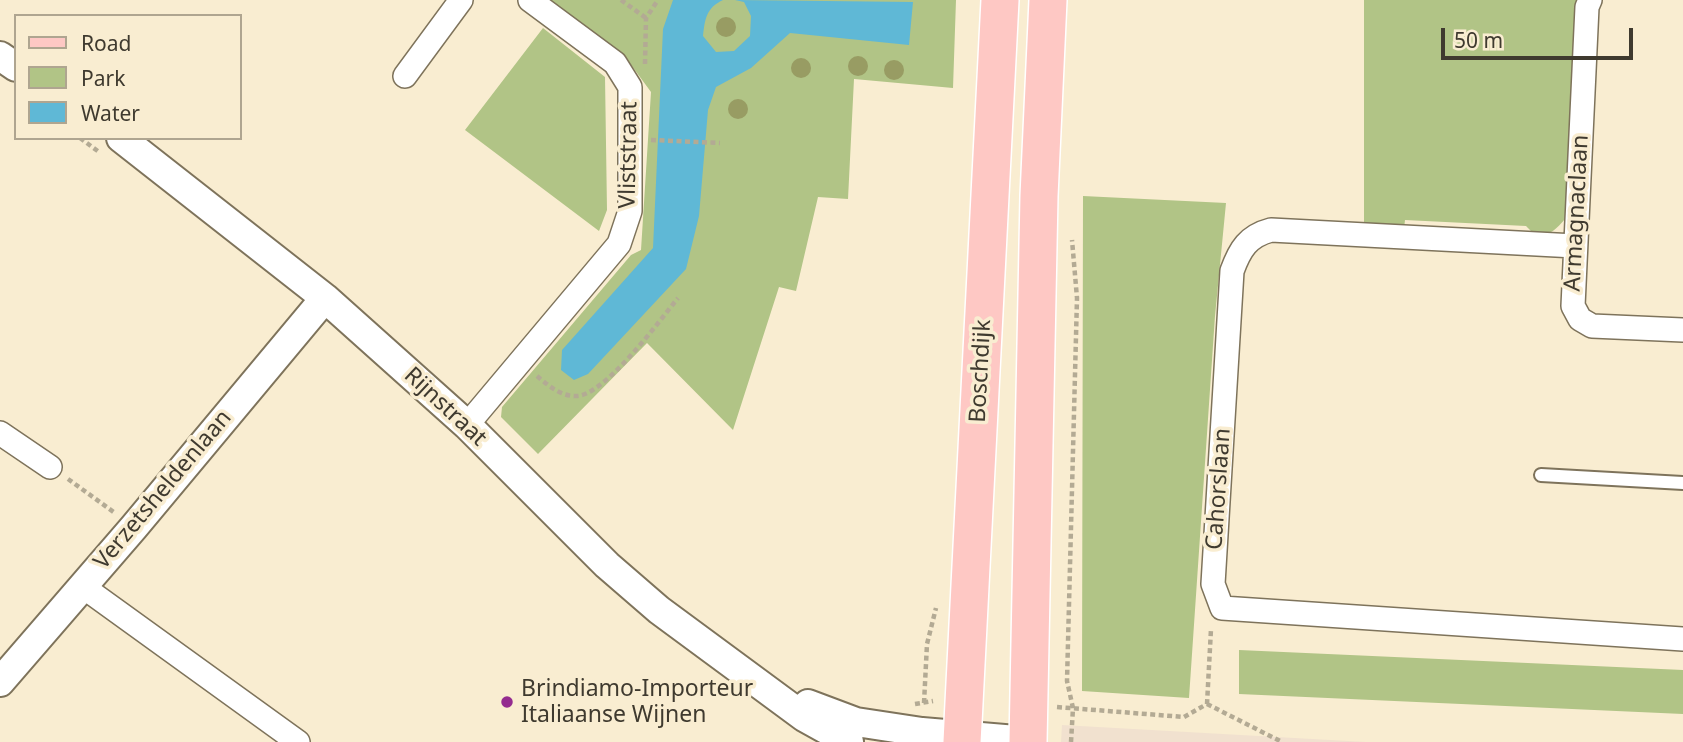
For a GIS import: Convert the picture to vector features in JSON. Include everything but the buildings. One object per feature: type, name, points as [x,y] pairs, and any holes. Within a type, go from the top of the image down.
[{"type":"main road","name":"Boschdijk","points":[[962,739],[1000,0]]},
{"type":"main road","points":[[1034,742],[1039,196],[1048,0]]},
{"type":"street","points":[[405,76],[461,0]]},
{"type":"street","name":"Vliststraat","points":[[467,425],[619,244],[630,211],[630,87],[615,63],[530,0]]},
{"type":"street","name":"Armagnaclaan","points":[[1590,0],[1587,7],[1573,306],[1580,319],[1592,326],[1683,330]]},
{"type":"street","name":"Rijnstraat","points":[[124,140],[325,298],[467,425],[607,565],[659,610],[759,686],[804,717],[849,742]]},
{"type":"street","name":"Cahorslaan","points":[[1222,608],[1213,584],[1232,271],[1240,250],[1255,234],[1271,230],[1575,246]]},
{"type":"street","name":"Verzetsheldenlaan","points":[[0,682],[134,527],[325,298]]},
{"type":"street","points":[[0,433],[50,467]]},
{"type":"street","points":[[82,586],[298,742]]},
{"type":"street","points":[[1222,608],[1683,639]]},
{"type":"street","name":"Rijnstraat","points":[[759,686],[856,722],[962,739],[1034,742]]},
{"type":"lane","points":[[1541,475],[1683,483]]},
{"type":"path","points":[[621,0],[646,18]]},
{"type":"path","points":[[645,140],[720,143]]},
{"type":"path","points":[[1071,233],[1077,298],[1068,681],[1073,708],[1071,742]]},
{"type":"path","points":[[521,362],[552,389],[575,396],[593,392],[650,333],[678,298]]},
{"type":"path","points":[[50,467],[134,527]]},
{"type":"path","points":[[1073,708],[1184,717],[1207,704],[1210,691],[1210,632],[1222,608]]},
{"type":"path","points":[[1207,704],[1282,742]]},
{"type":"shaded area","points":[[1062,725],[1366,742],[1061,742]]},
{"type":"green space","points":[[548,0],[956,0],[953,88],[854,79],[848,199],[818,197],[796,291],[779,287],[733,430],[647,343],[538,454],[501,417],[502,407],[631,255],[641,250],[651,92],[626,58]]},
{"type":"green space","points":[[1364,0],[1578,0],[1565,219],[1555,229],[1535,235],[1526,226],[1405,220],[1404,229],[1364,228]]},
{"type":"green space","points":[[543,28],[605,77],[607,210],[599,231],[465,130]]},
{"type":"green space","points":[[1083,196],[1226,203],[1215,316],[1189,698],[1082,691]]},
{"type":"green space","points":[[1239,650],[1683,670],[1683,714],[1239,694]]},
{"type":"water","points":[[673,0],[723,0],[710,10],[703,36],[716,52],[734,51],[750,36],[751,16],[744,2],[735,0],[913,2],[909,45],[790,33],[751,68],[716,87],[708,110],[699,216],[686,269],[588,374],[574,380],[561,370],[562,350],[653,248],[663,29]]},
{"type":"place","name":"Brindiamo-Importeur Italiaanse Wijnen","points":[[507,702]]}]
